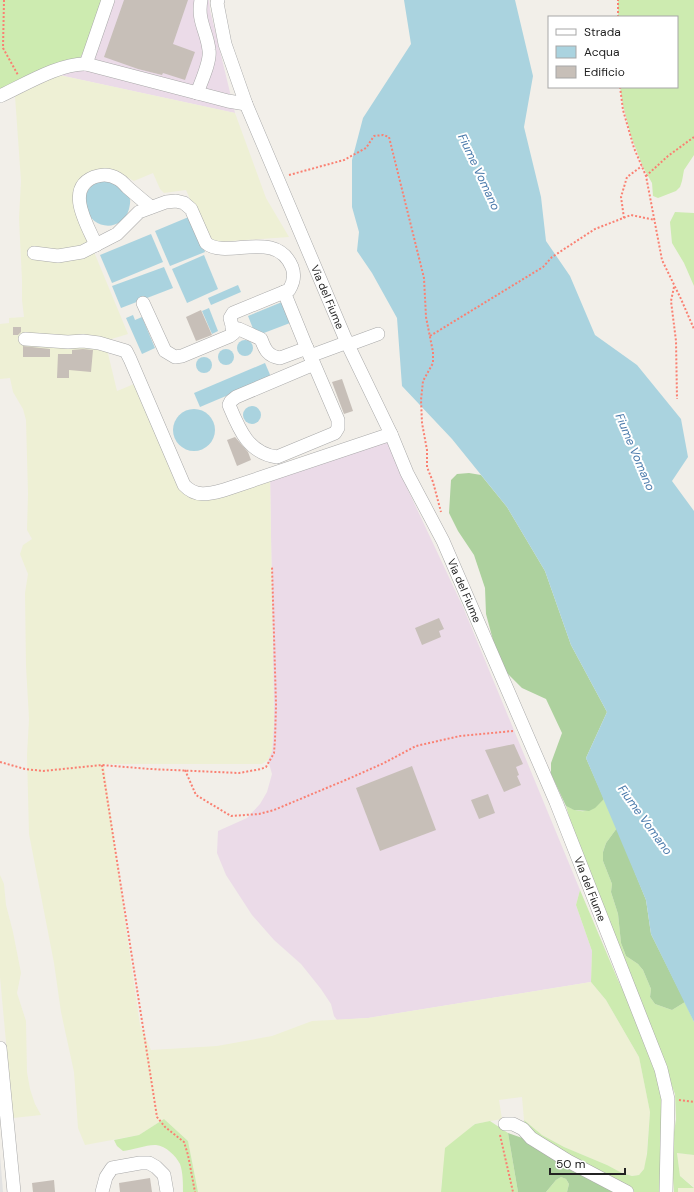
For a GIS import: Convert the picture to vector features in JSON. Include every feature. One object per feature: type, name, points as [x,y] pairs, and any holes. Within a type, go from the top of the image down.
[{"type":"street","points":[[86,64],[108,0]]},
{"type":"street","points":[[197,93],[209,58],[210,50],[200,18],[201,0]]},
{"type":"street","name":"Via del Fiume","points":[[218,0],[217,4],[225,44],[246,104],[348,343],[391,434],[407,474],[443,541],[525,729],[556,802],[661,1069],[668,1099],[666,1192]]},
{"type":"street","points":[[0,96],[55,70],[76,63],[86,64],[228,101],[246,104]]},
{"type":"street","points":[[96,245],[79,206],[79,196],[83,186],[90,179],[100,175],[110,175],[120,179],[151,207]]},
{"type":"street","points":[[34,253],[58,256],[82,252],[117,234],[140,212],[166,202],[176,201],[184,203],[191,209],[206,243],[218,248],[253,246],[280,251],[286,256],[290,263],[294,277],[290,290],[233,313],[230,318],[234,333],[230,336],[182,356],[175,357],[165,352],[143,303]]},
{"type":"street","points":[[284,292],[310,356],[338,420],[338,428],[335,433],[277,457],[267,454],[250,444],[242,434],[229,406],[230,401],[310,356],[378,334]]},
{"type":"street","points":[[232,328],[261,339],[267,353],[276,357],[310,356]]},
{"type":"street","points":[[25,339],[68,342],[99,342],[126,351],[184,485],[189,491],[198,494],[206,494],[224,490],[391,434]]},
{"type":"street","points":[[0,1048],[14,1192]]},
{"type":"street","points":[[505,1124],[513,1124],[523,1130],[530,1138],[568,1161],[627,1192]]},
{"type":"street","points":[[102,1192],[106,1177],[112,1168],[149,1163],[156,1167],[164,1175],[166,1192]]},
{"type":"path","points":[[4,0],[3,48],[19,76],[22,86]]},
{"type":"path","points":[[618,0],[618,16]]},
{"type":"path","points":[[620,88],[624,110],[634,148],[646,176],[662,260],[694,329]]},
{"type":"path","points":[[278,179],[344,160],[366,148],[374,136],[383,135],[389,137],[424,278],[426,317],[433,352],[432,363],[423,381],[421,400],[422,423],[427,450],[427,467],[441,514]]},
{"type":"path","points":[[646,176],[668,156],[694,137]]},
{"type":"path","points":[[624,218],[621,197],[627,177],[642,166]]},
{"type":"path","points":[[430,336],[543,266],[552,257],[595,229],[631,215],[655,220]]},
{"type":"path","points":[[674,286],[671,301],[676,342],[677,399]]},
{"type":"path","points":[[0,762],[43,772],[102,765],[239,773],[266,767],[274,753],[276,706],[272,566]]},
{"type":"path","points":[[185,770],[196,795],[231,816],[259,814],[274,810],[348,779],[384,763],[416,746],[460,736],[525,729]]},
{"type":"path","points":[[102,765],[157,1117],[184,1142],[195,1192]]},
{"type":"path","points":[[668,1099],[694,1102]]},
{"type":"path","points":[[505,1124],[501,1129],[500,1135],[513,1192]]},
{"type":"shaded area","points":[[105,0],[209,0],[210,10],[235,113],[59,75],[15,96],[0,98]]},
{"type":"shaded area","points":[[384,439],[391,441],[408,490],[463,607],[580,890],[576,905],[592,951],[591,982],[368,1018],[337,1020],[334,1016],[331,1004],[321,989],[301,964],[274,940],[252,915],[226,875],[217,853],[218,831],[247,818],[260,804],[267,792],[272,774],[268,760],[272,751],[274,720],[270,475]]},
{"type":"shaded area","points":[[0,1155],[3,1192],[0,1192]]},
{"type":"green space","points":[[0,0],[105,0],[88,44],[80,58],[0,90]]},
{"type":"green space","points":[[618,0],[694,0],[694,155],[684,170],[680,187],[676,191],[658,198],[653,196],[652,183],[643,167],[631,136],[620,88],[678,88],[678,16],[618,16]]},
{"type":"green space","points":[[59,75],[235,113],[266,198],[289,237],[217,242],[211,238],[202,226],[186,190],[164,193],[160,189],[153,173],[134,181],[123,175],[96,172],[75,206],[128,334],[105,341],[117,391],[139,382],[178,477],[197,494],[270,475],[274,720],[272,751],[268,760],[262,764],[104,764],[140,1025],[151,1050],[217,1046],[272,1036],[312,1021],[368,1018],[591,982],[606,1000],[639,1057],[650,1112],[646,1163],[644,1169],[639,1175],[632,1176],[622,1173],[564,1147],[542,1135],[524,1120],[522,1097],[499,1100],[502,1119],[474,1124],[442,1178],[441,1192],[198,1192],[188,1141],[164,1119],[139,1135],[85,1145],[78,1128],[74,1072],[61,1012],[54,963],[29,834],[27,755],[29,719],[26,666],[25,593],[28,574],[20,554],[23,545],[32,539],[27,530],[28,494],[26,420],[23,409],[13,392],[10,378],[0,379],[0,324],[9,323],[9,318],[24,317],[19,218],[21,181],[15,96]]},
{"type":"green space","points":[[675,212],[694,213],[694,286],[684,263],[672,243],[670,222]]},
{"type":"green space","points":[[469,473],[481,475],[507,507],[545,571],[571,645],[607,712],[586,758],[604,799],[595,808],[589,811],[574,810],[566,806],[551,774],[551,763],[562,733],[546,699],[522,688],[504,670],[493,640],[486,614],[485,588],[474,555],[458,531],[449,513],[451,480],[457,474]]},
{"type":"green space","points":[[604,799],[617,828],[606,843],[603,852],[603,861],[612,884],[611,892],[618,914],[621,943],[626,956],[638,964],[643,970],[651,989],[650,997],[655,1004],[672,1010],[685,1002],[694,1022],[694,1155],[677,1153],[680,1176],[694,1188],[678,1188],[678,1192],[674,1192],[671,1152],[676,1119],[675,1094],[580,853],[566,806],[577,811],[586,811],[595,807]]},
{"type":"green space","points":[[617,828],[646,900],[651,934],[685,1002],[672,1010],[655,1004],[650,997],[651,989],[643,970],[638,964],[626,956],[621,943],[618,914],[611,892],[612,884],[603,861],[603,852],[606,843]]},
{"type":"green space","points":[[0,875],[4,884],[6,905],[21,973],[17,993],[26,1021],[27,1072],[30,1089],[35,1104],[41,1115],[13,1118],[0,977]]},
{"type":"green space","points":[[580,890],[618,980],[643,1032],[664,1088],[666,1192],[630,1192],[526,1129],[524,1120],[542,1135],[564,1147],[622,1173],[632,1176],[639,1175],[644,1169],[647,1154],[650,1112],[639,1057],[606,1000],[591,982],[592,951],[576,905]]},
{"type":"green space","points":[[164,1119],[188,1141],[198,1192],[183,1192],[180,1164],[167,1149],[153,1145],[123,1151],[117,1146],[114,1140],[139,1135]]},
{"type":"green space","points":[[490,1121],[508,1133],[518,1192],[441,1192],[445,1148],[475,1124]]},
{"type":"green space","points":[[508,1133],[528,1140],[619,1192],[567,1192],[569,1184],[566,1179],[561,1177],[556,1180],[546,1192],[518,1192]]},
{"type":"green space","points":[[677,1153],[694,1155],[694,1187],[680,1176]]},
{"type":"green space","points":[[561,1177],[566,1179],[569,1184],[567,1192],[546,1192],[556,1180]]},
{"type":"green space","points":[[694,1187],[694,1192],[678,1192],[677,1188]]},
{"type":"water","name":"Fiume Vomano","points":[[404,0],[515,0],[533,76],[524,127],[541,197],[546,241],[570,276],[595,335],[637,365],[681,419],[688,457],[672,481],[694,511],[694,1022],[651,934],[646,900],[586,758],[607,712],[571,645],[545,571],[507,507],[452,439],[402,386],[397,318],[372,273],[357,251],[359,232],[352,207],[352,160],[363,118],[411,44]]},
{"type":"water","points":[[114,181],[129,197],[129,209],[126,217],[120,222],[107,226],[94,221],[89,215],[85,201],[88,190],[94,184]]},
{"type":"water","points":[[191,216],[205,252],[170,266],[155,231]]},
{"type":"water","points":[[151,234],[163,262],[112,283],[100,255]]},
{"type":"water","points":[[204,255],[218,289],[187,303],[172,269]]},
{"type":"water","points":[[164,267],[173,288],[121,308],[112,286]]},
{"type":"water","points":[[238,285],[241,292],[211,305],[208,298]]},
{"type":"water","points":[[282,302],[290,323],[256,336],[248,316]]},
{"type":"water","points":[[209,308],[218,331],[212,334],[202,311]]},
{"type":"water","points":[[133,315],[135,320],[142,317],[155,348],[142,354],[126,318]]},
{"type":"water","points":[[242,340],[248,340],[253,345],[251,354],[248,356],[242,356],[237,351],[237,345]]},
{"type":"water","points":[[223,349],[229,349],[234,354],[232,363],[229,365],[223,365],[218,360],[218,354]]},
{"type":"water","points":[[201,357],[207,357],[212,362],[210,371],[207,373],[201,373],[196,368],[196,362]]},
{"type":"water","points":[[265,363],[271,377],[200,407],[194,393]]},
{"type":"water","points":[[252,406],[258,409],[261,415],[258,421],[252,424],[246,421],[243,415],[246,409]]},
{"type":"water","points":[[194,409],[209,415],[215,430],[209,445],[194,451],[179,445],[173,430],[179,415]]},
{"type":"building","points":[[124,0],[188,0],[173,44],[195,52],[185,80],[163,73],[162,75],[138,69],[104,57]]},
{"type":"building","points":[[201,310],[212,335],[196,341],[186,317]]},
{"type":"building","points":[[13,327],[21,327],[21,332],[18,335],[13,335]]},
{"type":"building","points":[[23,346],[50,349],[50,357],[23,357]]},
{"type":"building","points":[[72,350],[93,350],[91,372],[69,370],[69,378],[57,378],[58,354],[72,354]]},
{"type":"building","points":[[342,379],[353,411],[344,414],[332,382]]},
{"type":"building","points":[[235,437],[248,452],[251,460],[237,466],[227,440]]},
{"type":"building","points":[[439,618],[444,629],[439,631],[441,637],[422,645],[415,628]]},
{"type":"building","points":[[514,744],[523,764],[516,767],[519,775],[517,776],[521,785],[504,792],[485,750]]},
{"type":"building","points":[[412,766],[436,830],[380,851],[356,788]]},
{"type":"building","points":[[488,794],[495,813],[479,819],[471,800]]},
{"type":"building","points":[[150,1178],[152,1192],[120,1192],[119,1183]]},
{"type":"building","points":[[54,1180],[55,1192],[33,1192],[32,1183]]}]
